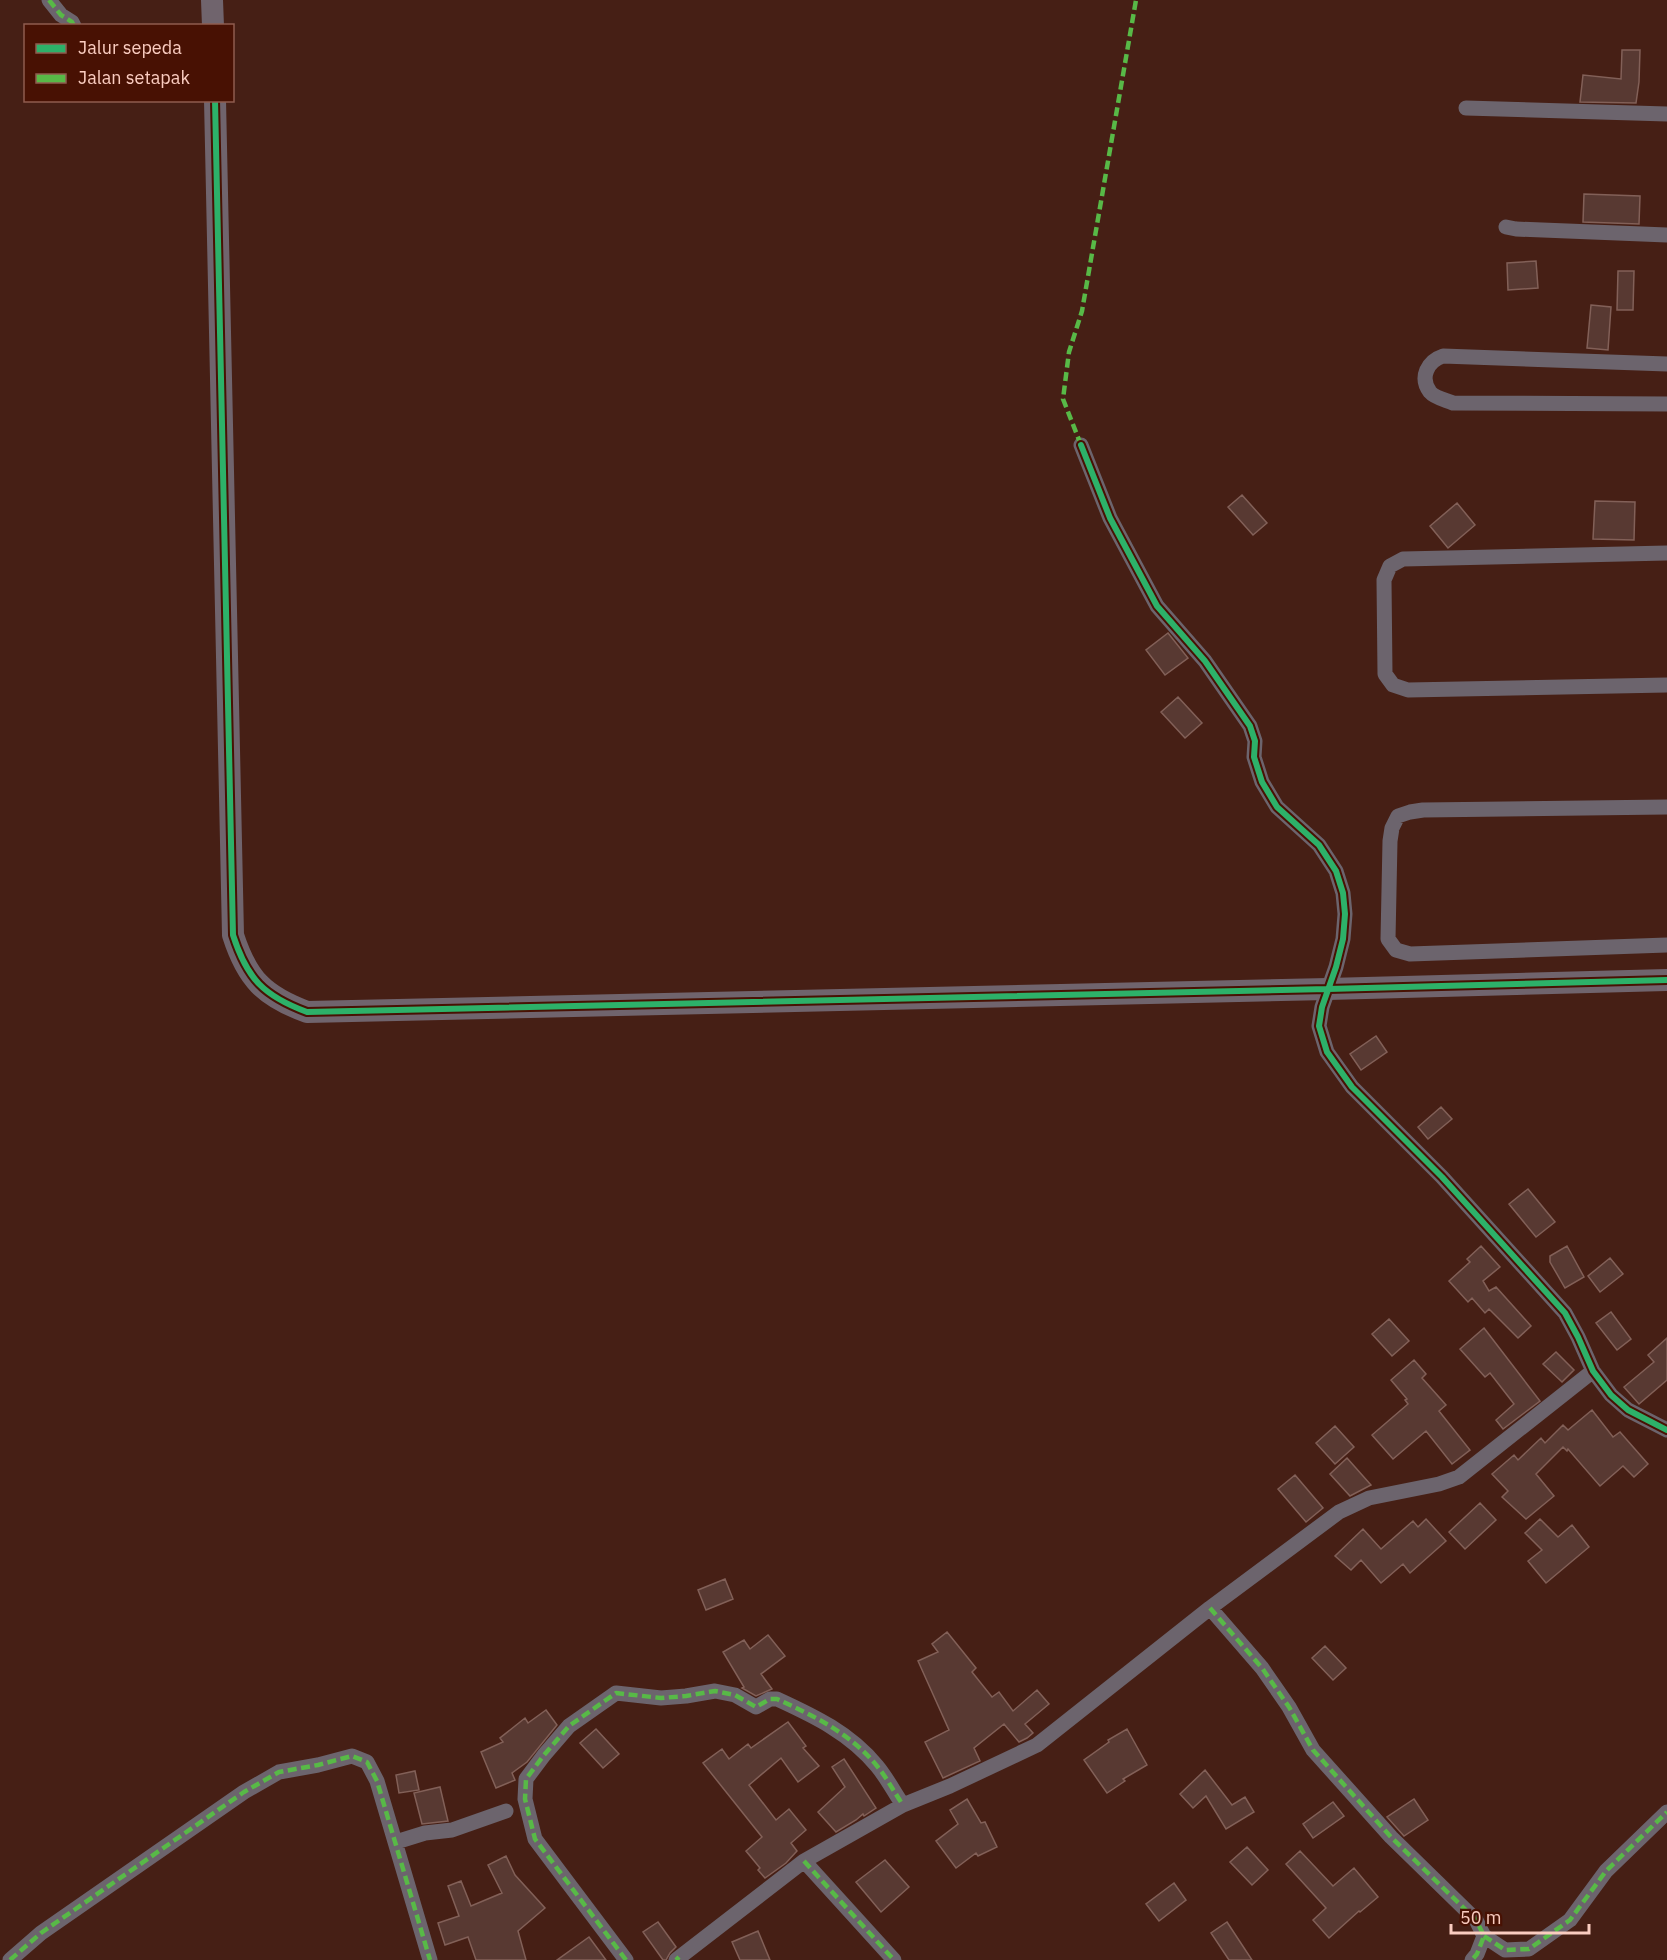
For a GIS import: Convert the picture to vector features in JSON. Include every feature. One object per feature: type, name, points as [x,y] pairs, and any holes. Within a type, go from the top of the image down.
[{"type":"street","points":[[49,0],[61,15],[73,24]]},
{"type":"street","points":[[212,0],[213,24]]},
{"type":"street","points":[[215,102],[233,935],[239,954],[250,973],[265,991],[283,1003],[307,1012],[1667,980]]},
{"type":"street","points":[[1466,108],[1667,114]]},
{"type":"street","points":[[1506,227],[1667,235]]},
{"type":"street","points":[[1667,364],[1443,356],[1436,358],[1427,367],[1426,379],[1431,393],[1453,403],[1667,405]]},
{"type":"street","points":[[1081,445],[1110,518],[1157,606],[1205,661],[1250,726],[1255,741],[1254,757],[1262,782],[1277,807],[1319,845],[1336,872],[1344,893],[1343,939],[1322,1007],[1319,1026],[1327,1052],[1352,1087],[1442,1177],[1565,1313],[1593,1371],[1611,1395],[1628,1410],[1667,1430]]},
{"type":"street","points":[[1667,553],[1403,559],[1390,566],[1384,580],[1385,674],[1393,685],[1408,690],[1667,685]]},
{"type":"street","points":[[1667,807],[1423,810],[1398,816],[1392,828],[1390,840],[1388,939],[1396,950],[1410,954],[1667,945]]},
{"type":"street","points":[[679,1959],[804,1861],[903,1805],[950,1786],[1037,1744],[1210,1608],[1339,1512],[1369,1498],[1439,1484],[1459,1477],[1593,1371]]},
{"type":"street","points":[[1210,1608],[1262,1668],[1289,1707],[1313,1750],[1390,1837],[1476,1920],[1484,1936],[1505,1950],[1529,1949],[1570,1920],[1605,1871],[1667,1812]]},
{"type":"street","points":[[626,1960],[535,1839],[525,1799],[526,1779],[569,1726],[616,1692],[661,1698],[715,1691],[735,1695],[756,1707],[771,1699],[777,1699],[828,1723],[852,1742],[877,1766],[903,1805]]},
{"type":"street","points":[[10,1960],[41,1933],[243,1792],[279,1772],[352,1756],[367,1762],[377,1781],[430,1960]]},
{"type":"street","points":[[396,1842],[424,1833],[452,1830],[506,1811]]},
{"type":"street","points":[[804,1861],[894,1960]]},
{"type":"street","points":[[1472,1960],[1484,1936]]},
{"type":"building","points":[[1622,50],[1640,50],[1636,103],[1580,102],[1583,75],[1621,79]]},
{"type":"building","points":[[1584,194],[1640,196],[1639,224],[1583,222]]},
{"type":"building","points":[[1536,261],[1538,288],[1508,290],[1507,263]]},
{"type":"building","points":[[1618,271],[1634,271],[1633,310],[1617,310]]},
{"type":"building","points":[[1591,305],[1611,307],[1608,350],[1587,348]]},
{"type":"building","points":[[1242,495],[1267,523],[1253,535],[1228,507]]},
{"type":"building","points":[[1595,501],[1635,502],[1634,540],[1593,539]]},
{"type":"building","points":[[1457,503],[1475,525],[1448,548],[1430,526]]},
{"type":"building","points":[[1168,633],[1188,658],[1165,675],[1146,650]]},
{"type":"building","points":[[1178,697],[1202,723],[1185,738],[1161,712]]},
{"type":"building","points":[[1376,1036],[1387,1052],[1361,1070],[1350,1054]]},
{"type":"building","points":[[1441,1107],[1452,1119],[1428,1139],[1418,1127]]},
{"type":"building","points":[[1528,1189],[1555,1222],[1536,1237],[1509,1204]]},
{"type":"building","points":[[1481,1246],[1500,1267],[1483,1281],[1489,1291],[1496,1287],[1531,1326],[1518,1338],[1489,1309],[1485,1313],[1472,1298],[1468,1302],[1449,1281],[1470,1262],[1467,1259]]},
{"type":"building","points":[[1567,1246],[1584,1277],[1565,1288],[1550,1262],[1550,1256]]},
{"type":"building","points":[[1610,1258],[1623,1274],[1600,1292],[1588,1276]]},
{"type":"building","points":[[1611,1312],[1631,1339],[1617,1350],[1596,1323]]},
{"type":"building","points":[[1389,1319],[1409,1341],[1392,1356],[1372,1334]]},
{"type":"building","points":[[1484,1328],[1540,1401],[1503,1429],[1496,1420],[1514,1404],[1490,1373],[1485,1377],[1460,1349]]},
{"type":"building","points":[[1667,1338],[1667,1380],[1639,1404],[1624,1387],[1654,1362],[1648,1355]]},
{"type":"building","points":[[1556,1352],[1574,1370],[1562,1382],[1543,1364]]},
{"type":"building","points":[[1414,1360],[1426,1374],[1422,1378],[1446,1405],[1439,1411],[1470,1450],[1452,1464],[1426,1431],[1393,1459],[1372,1435],[1408,1404],[1405,1400],[1407,1399],[1391,1380]]},
{"type":"building","points":[[1592,1410],[1613,1437],[1620,1432],[1648,1464],[1634,1477],[1623,1466],[1600,1486],[1568,1449],[1567,1451],[1563,1447],[1536,1474],[1554,1496],[1526,1519],[1502,1497],[1508,1491],[1492,1474],[1514,1455],[1518,1460],[1541,1438],[1545,1443],[1563,1425],[1568,1430]]},
{"type":"building","points":[[1335,1426],[1354,1447],[1335,1464],[1316,1443]]},
{"type":"building","points":[[1347,1458],[1371,1485],[1350,1496],[1330,1474]]},
{"type":"building","points":[[1295,1475],[1323,1508],[1306,1522],[1278,1489]]},
{"type":"building","points":[[1480,1503],[1496,1520],[1465,1549],[1449,1532]]},
{"type":"building","points":[[1426,1519],[1446,1541],[1410,1573],[1403,1564],[1381,1583],[1361,1560],[1351,1570],[1335,1556],[1363,1529],[1381,1549],[1413,1521],[1418,1527]]},
{"type":"building","points":[[1540,1519],[1558,1537],[1572,1525],[1589,1547],[1546,1583],[1528,1561],[1542,1550],[1525,1533]]},
{"type":"building","points":[[725,1579],[733,1599],[706,1610],[698,1590]]},
{"type":"building","points":[[947,1632],[976,1668],[972,1672],[992,1697],[999,1692],[1013,1711],[1037,1690],[1049,1704],[1025,1724],[1033,1733],[1027,1738],[1019,1742],[1004,1724],[974,1748],[980,1761],[943,1778],[925,1742],[949,1730],[918,1661],[938,1652],[932,1644]]},
{"type":"building","points":[[768,1635],[785,1656],[761,1674],[772,1689],[756,1696],[742,1688],[744,1687],[723,1652],[744,1640],[750,1649]]},
{"type":"building","points":[[1325,1646],[1346,1668],[1333,1680],[1312,1658]]},
{"type":"building","points":[[546,1710],[557,1725],[527,1762],[512,1773],[515,1780],[496,1788],[481,1752],[503,1742],[500,1738],[525,1718],[528,1723]]},
{"type":"building","points":[[788,1722],[806,1746],[803,1748],[819,1766],[798,1782],[781,1758],[749,1785],[776,1820],[789,1809],[806,1830],[791,1843],[797,1851],[786,1863],[765,1878],[746,1851],[762,1837],[703,1763],[722,1749],[729,1759],[748,1744],[751,1748]]},
{"type":"building","points":[[596,1729],[619,1754],[603,1768],[580,1743]]},
{"type":"building","points":[[1127,1729],[1147,1765],[1123,1779],[1125,1781],[1107,1793],[1084,1760],[1109,1742],[1108,1740]]},
{"type":"building","points":[[844,1759],[876,1808],[836,1832],[818,1812],[845,1787],[832,1767]]},
{"type":"building","points":[[1205,1770],[1232,1805],[1245,1797],[1254,1812],[1226,1829],[1206,1796],[1193,1808],[1180,1794]]},
{"type":"building","points":[[415,1771],[419,1790],[399,1793],[396,1775]]},
{"type":"building","points":[[440,1787],[448,1821],[422,1824],[414,1793]]},
{"type":"building","points":[[967,1799],[981,1823],[985,1822],[997,1847],[978,1856],[976,1853],[956,1868],[936,1841],[958,1824],[950,1810]]},
{"type":"building","points":[[1414,1799],[1428,1820],[1404,1836],[1387,1817]]},
{"type":"building","points":[[1333,1802],[1344,1816],[1313,1838],[1303,1824]]},
{"type":"building","points":[[1247,1847],[1268,1870],[1252,1885],[1230,1862]]},
{"type":"building","points":[[1300,1851],[1333,1886],[1354,1868],[1378,1897],[1329,1938],[1313,1920],[1326,1908],[1286,1864]]},
{"type":"building","points":[[506,1856],[515,1875],[545,1908],[518,1931],[526,1960],[476,1960],[468,1937],[445,1945],[438,1923],[459,1916],[448,1886],[461,1881],[471,1906],[502,1893],[488,1865]]},
{"type":"building","points":[[885,1860],[909,1887],[881,1912],[856,1882]]},
{"type":"building","points":[[1174,1883],[1186,1900],[1159,1921],[1146,1904]]},
{"type":"building","points":[[658,1922],[676,1947],[666,1960],[663,1960],[643,1932]]},
{"type":"building","points":[[1227,1922],[1252,1960],[1229,1960],[1211,1933]]},
{"type":"building","points":[[758,1931],[770,1960],[740,1960],[732,1942]]},
{"type":"building","points":[[589,1937],[606,1960],[557,1960]]},
{"type":"marked path","points":[[49,0],[61,15],[73,24]]},
{"type":"marked path","points":[[1081,445],[1063,399],[1069,352],[1082,311],[1136,0]]},
{"type":"marked path","points":[[1210,1608],[1262,1668],[1289,1707],[1313,1750],[1391,1837],[1476,1920],[1484,1936],[1472,1960]]},
{"type":"marked path","points":[[626,1960],[535,1839],[525,1799],[526,1779],[544,1755],[569,1726],[616,1693],[661,1698],[715,1691],[735,1695],[756,1707],[770,1699],[777,1699],[818,1719],[855,1744],[881,1771],[903,1805]]},
{"type":"marked path","points":[[10,1960],[41,1933],[244,1792],[279,1772],[352,1756],[367,1762],[377,1781],[430,1960]]},
{"type":"marked path","points":[[1484,1936],[1505,1950],[1529,1949],[1570,1920],[1606,1871],[1667,1812]]},
{"type":"marked path","points":[[804,1861],[894,1960]]},
{"type":"marked path","points":[[676,1960],[679,1957]]},
{"type":"cycle path","points":[[215,102],[233,935],[251,974],[259,984],[279,999],[307,1012],[1667,980]]},
{"type":"cycle path","points":[[1081,445],[1110,518],[1157,606],[1205,661],[1250,726],[1255,741],[1254,757],[1262,782],[1277,807],[1319,845],[1336,871],[1343,893],[1345,914],[1343,939],[1322,1007],[1319,1026],[1327,1052],[1352,1087],[1442,1177],[1565,1313],[1593,1371],[1611,1395],[1628,1410],[1667,1430]]}]
